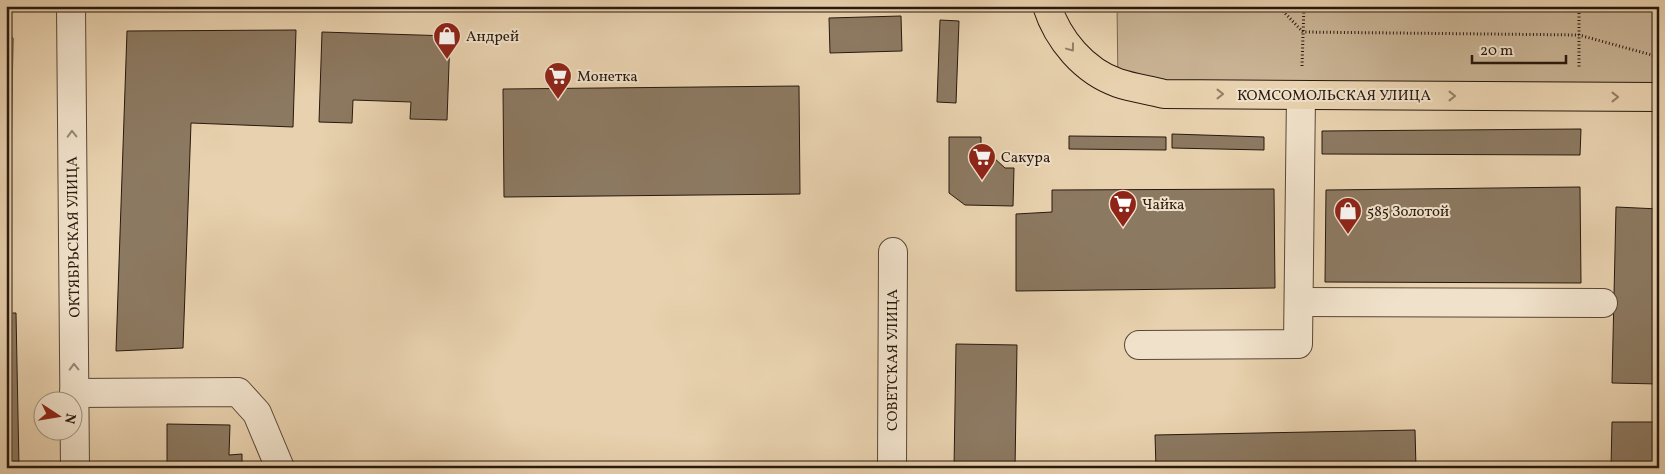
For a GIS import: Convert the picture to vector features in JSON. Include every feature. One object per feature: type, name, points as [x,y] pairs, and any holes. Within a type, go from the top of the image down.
[{"type":"main road","name":"КОМСОМОЛЬСКАЯ УЛИЦА","points":[[1046,6],[1053,24],[1081,61],[1118,83],[1164,94],[1659,97]]},
{"type":"street","name":"ОКТЯБРЬСКАЯ УЛИЦА","points":[[71,6],[74,392]]},
{"type":"street","points":[[1139,345],[1298,344],[1301,95]]},
{"type":"street","name":"СОВЕТСКАЯ УЛИЦА","points":[[892,468],[893,252]]},
{"type":"street","points":[[1299,302],[1603,303]]},
{"type":"street","points":[[82,393],[238,392],[257,414],[280,468]]},
{"type":"street","name":"ОКТЯБРЬСКАЯ УЛИЦА","points":[[75,442],[75,468]]},
{"type":"path","points":[[1278,6],[1303,32],[1579,35],[1659,57]]},
{"type":"path","points":[[1301,95],[1304,6]]},
{"type":"path","points":[[1579,6],[1579,97]]},
{"type":"shaded area","points":[[1117,6],[1659,6],[1659,97],[1118,83]]},
{"type":"building","points":[[901,16],[902,51],[830,53],[829,18]]},
{"type":"building","points":[[940,20],[959,21],[956,103],[937,102]]},
{"type":"building","points":[[6,30],[13,38],[9,305],[6,305]]},
{"type":"building","points":[[296,30],[293,127],[191,123],[183,348],[116,351],[127,31]]},
{"type":"building","points":[[322,32],[450,36],[447,120],[410,119],[411,102],[353,100],[352,123],[319,122]]},
{"type":"building","points":[[799,86],[800,194],[504,197],[503,89]]},
{"type":"building","points":[[1581,129],[1580,155],[1322,154],[1322,131]]},
{"type":"building","points":[[1172,134],[1264,137],[1264,150],[1172,148]]},
{"type":"building","points":[[1069,136],[1166,137],[1166,150],[1069,149]]},
{"type":"building","name":"Сакура","points":[[949,137],[981,137],[981,146],[1005,168],[1014,168],[1013,206],[965,205],[949,193]]},
{"type":"building","points":[[1580,187],[1581,283],[1325,282],[1326,190]]},
{"type":"building","points":[[1274,189],[1275,288],[1016,291],[1016,214],[1052,212],[1052,190]]},
{"type":"building","points":[[1616,207],[1659,209],[1659,384],[1612,383]]},
{"type":"building","points":[[6,313],[16,313],[19,468],[6,468]]},
{"type":"building","points":[[956,344],[1017,345],[1015,468],[954,468]]},
{"type":"building","points":[[1612,422],[1659,422],[1659,468],[1611,468]]},
{"type":"building","points":[[167,424],[230,425],[229,455],[242,454],[242,468],[167,468]]},
{"type":"building","points":[[1415,430],[1416,468],[1156,468],[1155,435]]},
{"type":"place","name":"Андрей","points":[[447,60]]},
{"type":"place","name":"Монетка","points":[[558,100]]},
{"type":"place","name":"Сакура","points":[[982,181]]},
{"type":"place","name":"Чайка","points":[[1123,228]]},
{"type":"place","name":"585 Золотой","points":[[1348,235]]}]
